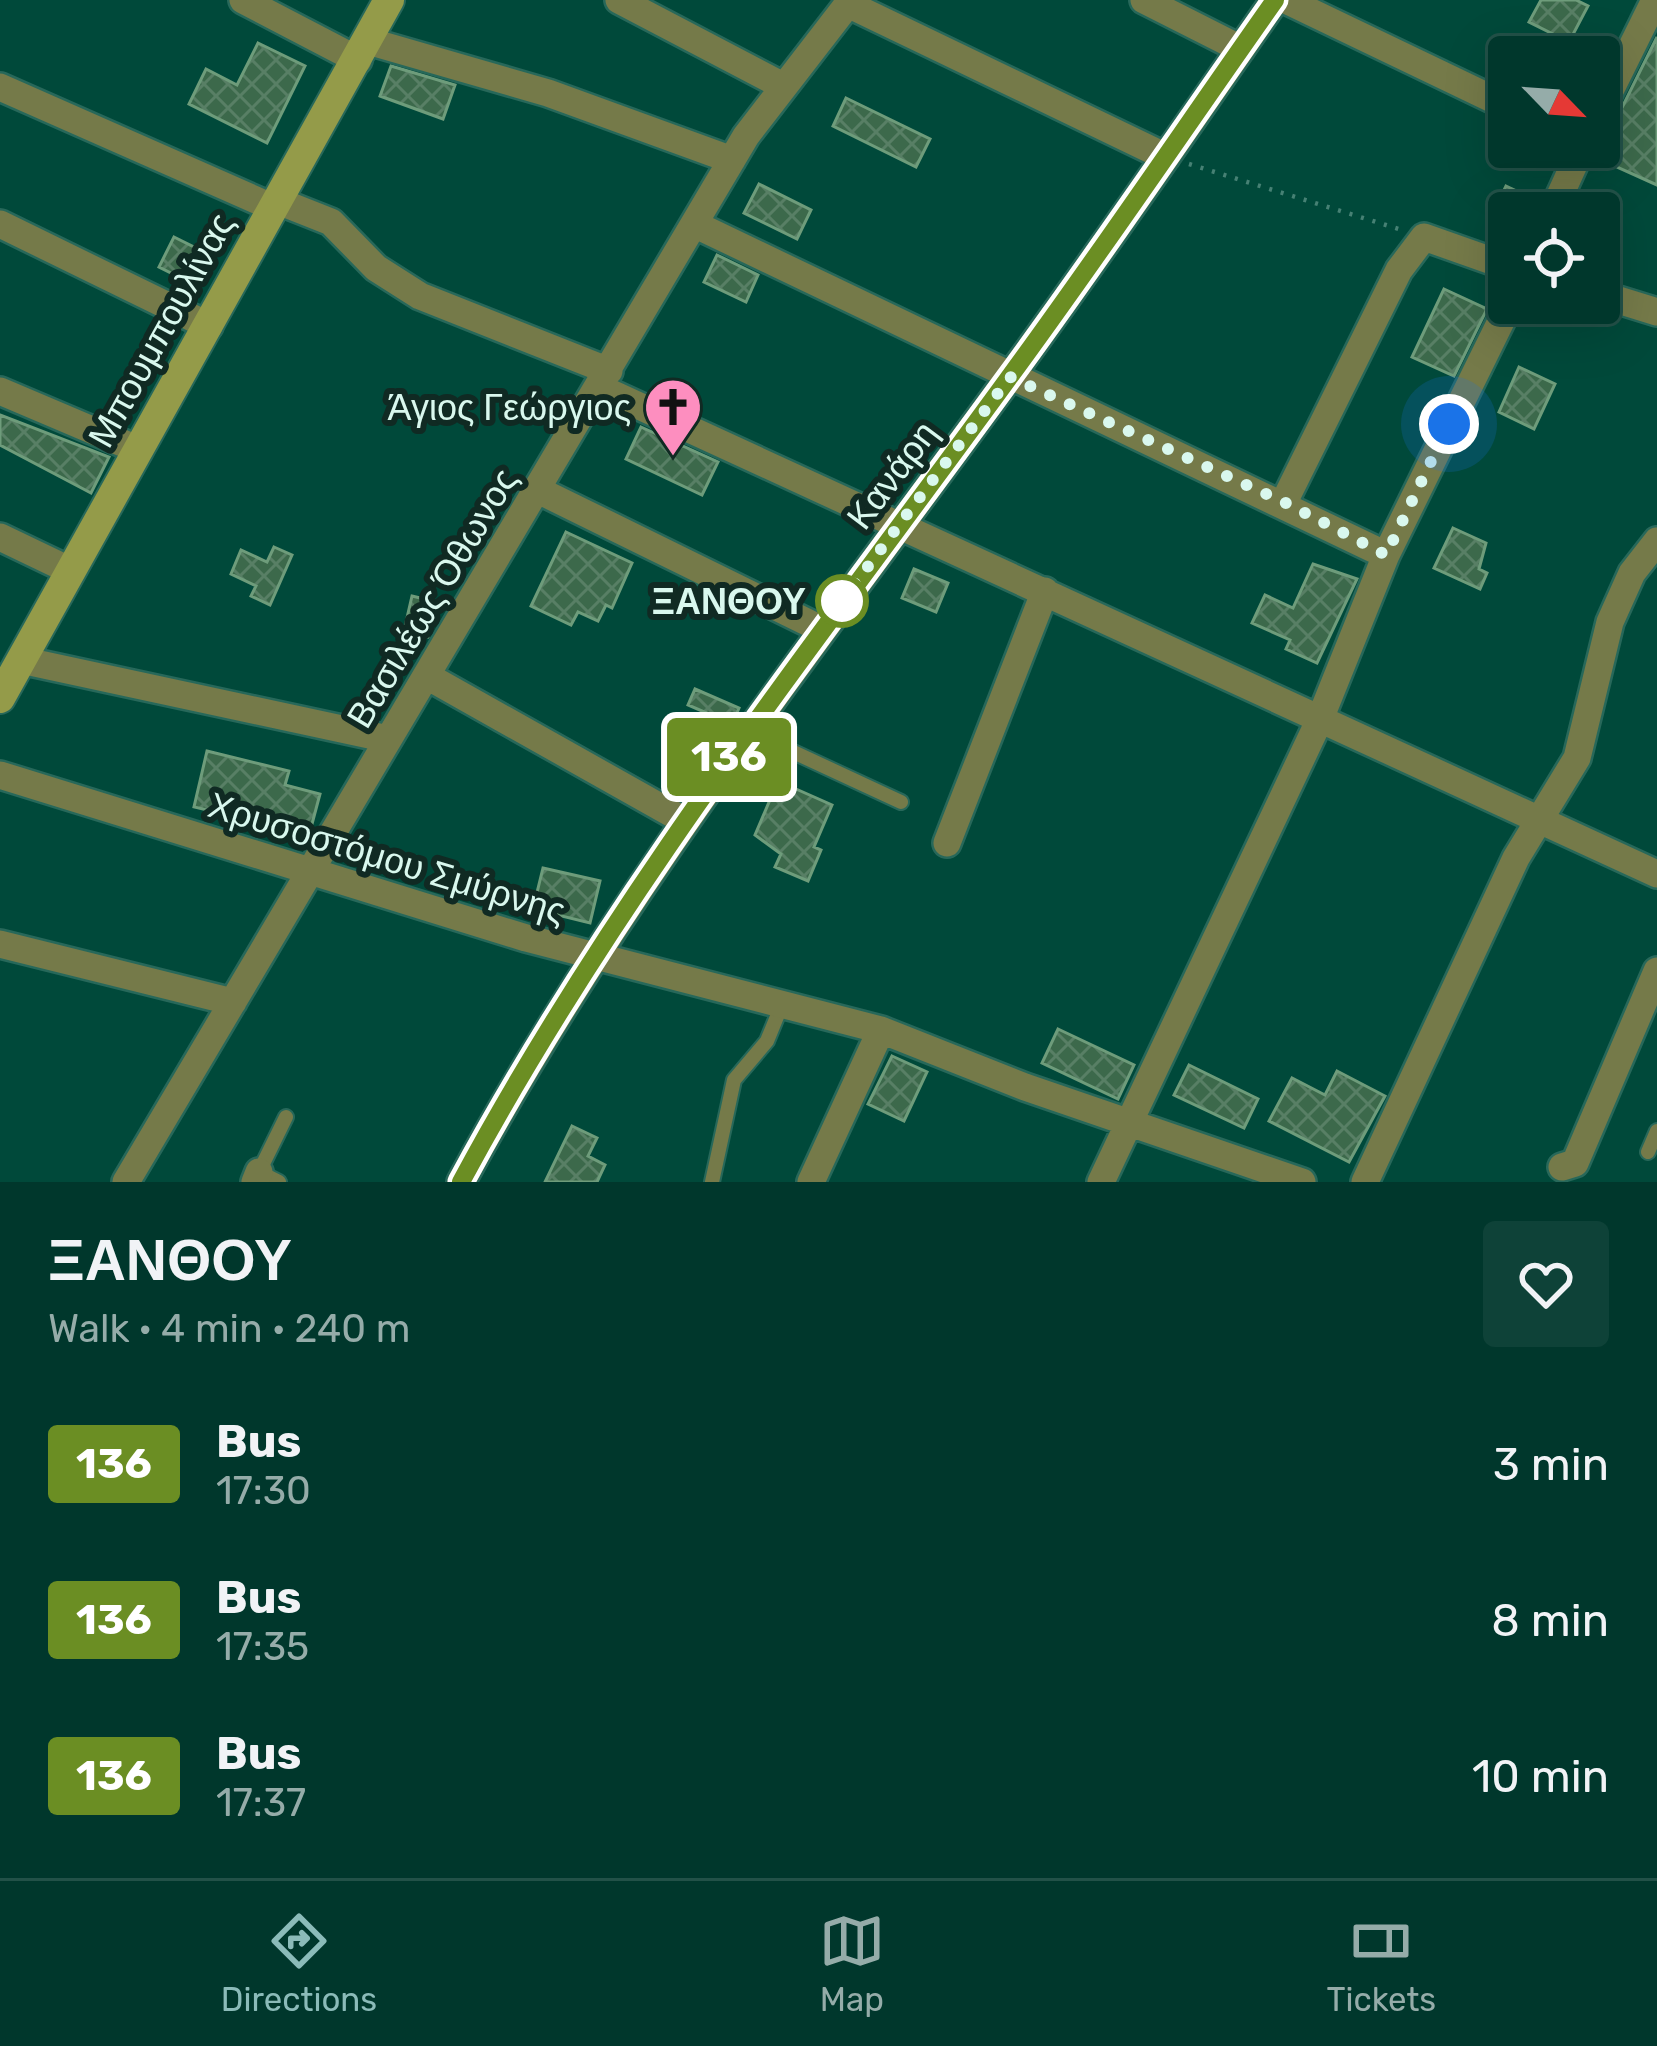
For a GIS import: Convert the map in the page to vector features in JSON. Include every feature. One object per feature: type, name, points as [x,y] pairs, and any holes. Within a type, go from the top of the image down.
[{"type":"street","points":[[243,0],[363,50],[548,93],[732,160]]},
{"type":"street","name":"Μπουμπουλίνας","points":[[0,698],[389,0]]},
{"type":"street","points":[[619,0],[783,86]]},
{"type":"street","points":[[1144,0],[1241,49]]},
{"type":"street","name":"Κανάρη","points":[[461,1182],[514,1085],[685,821],[821,629],[1010,377],[1275,0]]},
{"type":"street","points":[[1286,0],[1488,96]]},
{"type":"street","points":[[1620,71],[1655,0]]},
{"type":"street","points":[[849,2],[1166,157]]},
{"type":"street","name":"Βασιλέως Όθωνος","points":[[126,1182],[307,872],[540,491],[732,160],[849,2]]},
{"type":"street","points":[[0,87],[276,205],[331,222],[389,279],[604,380],[897,528],[1045,591],[1657,874]]},
{"type":"street","points":[[0,224],[208,326]]},
{"type":"street","points":[[694,224],[1010,377],[1284,502],[1386,555]]},
{"type":"street","points":[[1284,502],[1400,270],[1424,237],[1488,260]]},
{"type":"street","points":[[1620,301],[1657,312]]},
{"type":"street","points":[[1101,1182],[1320,719],[1386,555],[1500,324]]},
{"type":"street","points":[[0,391],[139,450]]},
{"type":"street","points":[[540,491],[821,629]]},
{"type":"street","points":[[0,537],[71,571]]},
{"type":"street","points":[[1365,1182],[1516,858],[1583,741],[1599,658],[1617,604],[1657,541]]},
{"type":"street","points":[[947,843],[1045,591]]},
{"type":"street","points":[[21,660],[388,739]]},
{"type":"street","points":[[427,676],[685,821]]},
{"type":"street","name":"Χρυσοστόμου Σμύρνης","points":[[0,775],[594,957],[881,1030],[1127,1123],[1302,1182]]},
{"type":"street","points":[[0,944],[233,1002]]},
{"type":"street","points":[[1562,1167],[1575,1162],[1657,971]]},
{"type":"street","points":[[811,1182],[881,1030]]},
{"type":"lane","points":[[748,731],[902,802]]},
{"type":"lane","points":[[712,1182],[734,1080],[767,1041],[783,1003]]},
{"type":"lane","points":[[264,1179],[286,1118]]},
{"type":"lane","points":[[1648,1152],[1657,1131]]},
{"type":"path","points":[[1166,157],[1424,237]]},
{"type":"building","points":[[1541,0],[1576,0],[1588,6],[1572,36],[1557,36],[1529,22]]},
{"type":"building","points":[[1657,37],[1657,185],[1619,168],[1620,112]]},
{"type":"building","points":[[258,43],[305,66],[267,143],[189,104],[206,69],[237,85]]},
{"type":"building","points":[[391,66],[455,85],[443,119],[380,96]]},
{"type":"building","points":[[846,98],[930,139],[916,167],[833,126]]},
{"type":"building","points":[[759,184],[811,210],[797,239],[744,213]]},
{"type":"building","points":[[174,237],[210,255],[195,285],[159,267]]},
{"type":"building","points":[[717,255],[758,275],[746,302],[704,282]]},
{"type":"building","points":[[1444,289],[1487,309],[1454,376],[1412,357]]},
{"type":"building","points":[[1519,367],[1555,384],[1534,429],[1499,412]]},
{"type":"building","points":[[0,415],[109,457],[91,493],[0,445]]},
{"type":"building","name":"Άγιος Γεώργιος","points":[[641,427],[718,462],[702,495],[626,459]]},
{"type":"building","points":[[1453,528],[1486,543],[1479,569],[1487,573],[1480,589],[1434,568]]},
{"type":"building","points":[[566,532],[632,563],[612,608],[606,605],[598,621],[578,612],[571,625],[531,606]]},
{"type":"building","points":[[274,547],[292,555],[270,605],[251,596],[256,586],[231,574],[241,550],[267,562]]},
{"type":"building","points":[[1313,564],[1357,579],[1317,663],[1286,649],[1290,640],[1252,623],[1265,595],[1293,608]]},
{"type":"building","points":[[914,569],[948,583],[936,612],[902,598]]},
{"type":"building","points":[[412,596],[441,603],[428,637],[404,631]]},
{"type":"building","points":[[695,689],[739,708],[732,724],[688,705]]},
{"type":"building","points":[[207,751],[289,771],[285,785],[320,794],[308,839],[253,828],[254,821],[194,807]]},
{"type":"building","points":[[778,781],[832,805],[814,847],[821,850],[808,881],[775,867],[781,854],[755,835]]},
{"type":"building","points":[[543,868],[600,881],[590,923],[533,909]]},
{"type":"building","points":[[1058,1029],[1134,1065],[1118,1099],[1042,1063]]},
{"type":"building","points":[[892,1056],[927,1072],[904,1121],[868,1104]]},
{"type":"building","points":[[1189,1065],[1258,1099],[1244,1128],[1174,1095]]},
{"type":"building","points":[[1337,1071],[1385,1096],[1349,1162],[1269,1121],[1292,1078],[1325,1095]]},
{"type":"building","points":[[572,1126],[597,1138],[588,1156],[605,1165],[597,1182],[545,1182]]},
{"type":"bus line","name":"136","points":[[461,1182],[553,1021],[719,771],[1010,377],[1275,0]]},
{"type":"place","name":"Άγιος Γεώργιος","points":[[673,458]]},
{"type":"place","name":"ΞΑΝΘΟΥ","points":[[842,601]]},
{"type":"route","points":[[842,601],[1010,377],[1284,502],[1386,555],[1449,424]]}]
